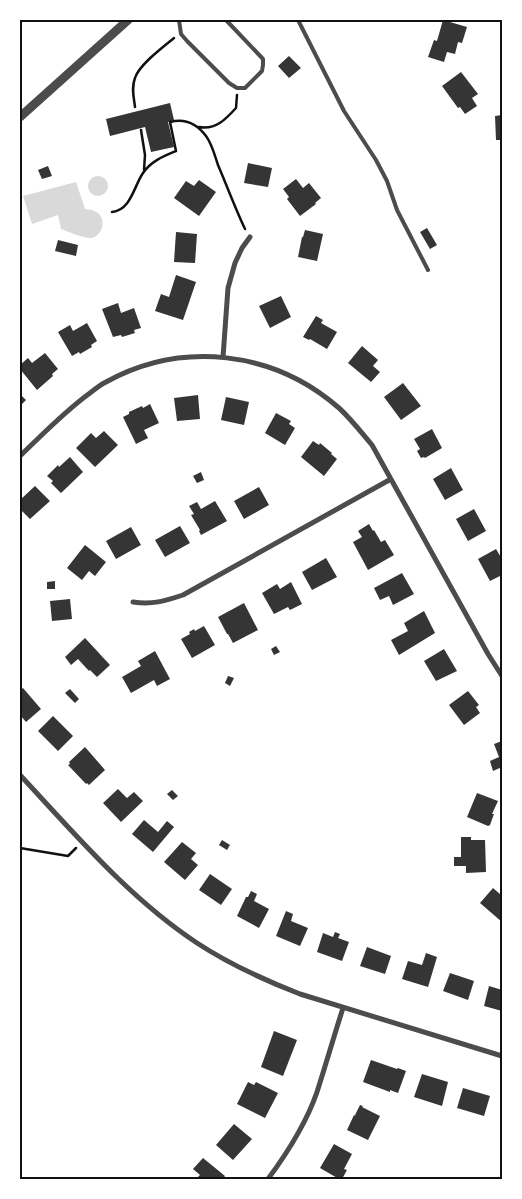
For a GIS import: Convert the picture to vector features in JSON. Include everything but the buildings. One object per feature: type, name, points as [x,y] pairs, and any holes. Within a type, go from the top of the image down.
[{"type":"street","points":[[20,117],[128,20]]},
{"type":"street","points":[[223,357],[228,288],[234,264],[250,237]]},
{"type":"street","points":[[20,456],[76,403],[105,382],[133,370],[164,361],[195,356],[223,357],[262,364],[291,377],[314,389],[337,407],[354,422],[372,444],[502,676]]},
{"type":"street","points":[[133,602],[145,604],[160,602],[183,595],[391,479]]},
{"type":"street","points":[[20,775],[131,891],[162,918],[197,943],[230,963],[269,982],[300,994],[502,1056]]},
{"type":"street","points":[[268,1179],[301,1128],[316,1094],[342,1008]]},
{"type":"lane","points":[[179,20],[181,32],[187,40],[229,82],[237,88],[245,88],[262,71],[263,59],[226,20]]},
{"type":"lane","points":[[298,20],[344,110],[388,181],[397,210],[428,270]]},
{"type":"path","points":[[135,107],[132,89],[135,78],[142,67],[181,32]]},
{"type":"path","points":[[112,212],[121,210],[129,201],[144,172],[153,163],[162,156],[176,151],[170,122],[186,121],[198,127],[206,128],[223,122],[236,108],[237,88]]},
{"type":"path","points":[[198,127],[208,138],[237,212],[250,237]]},
{"type":"path","points":[[141,130],[145,155],[144,172]]},
{"type":"path","points":[[20,848],[68,856],[83,842]]},
{"type":"shaded area","points":[[98,176],[105,179],[108,186],[105,193],[98,196],[91,193],[88,186],[91,179]]},
{"type":"shaded area","points":[[76,182],[85,209],[93,210],[102,218],[102,229],[96,237],[87,238],[61,229],[58,215],[32,224],[23,196]]}]
